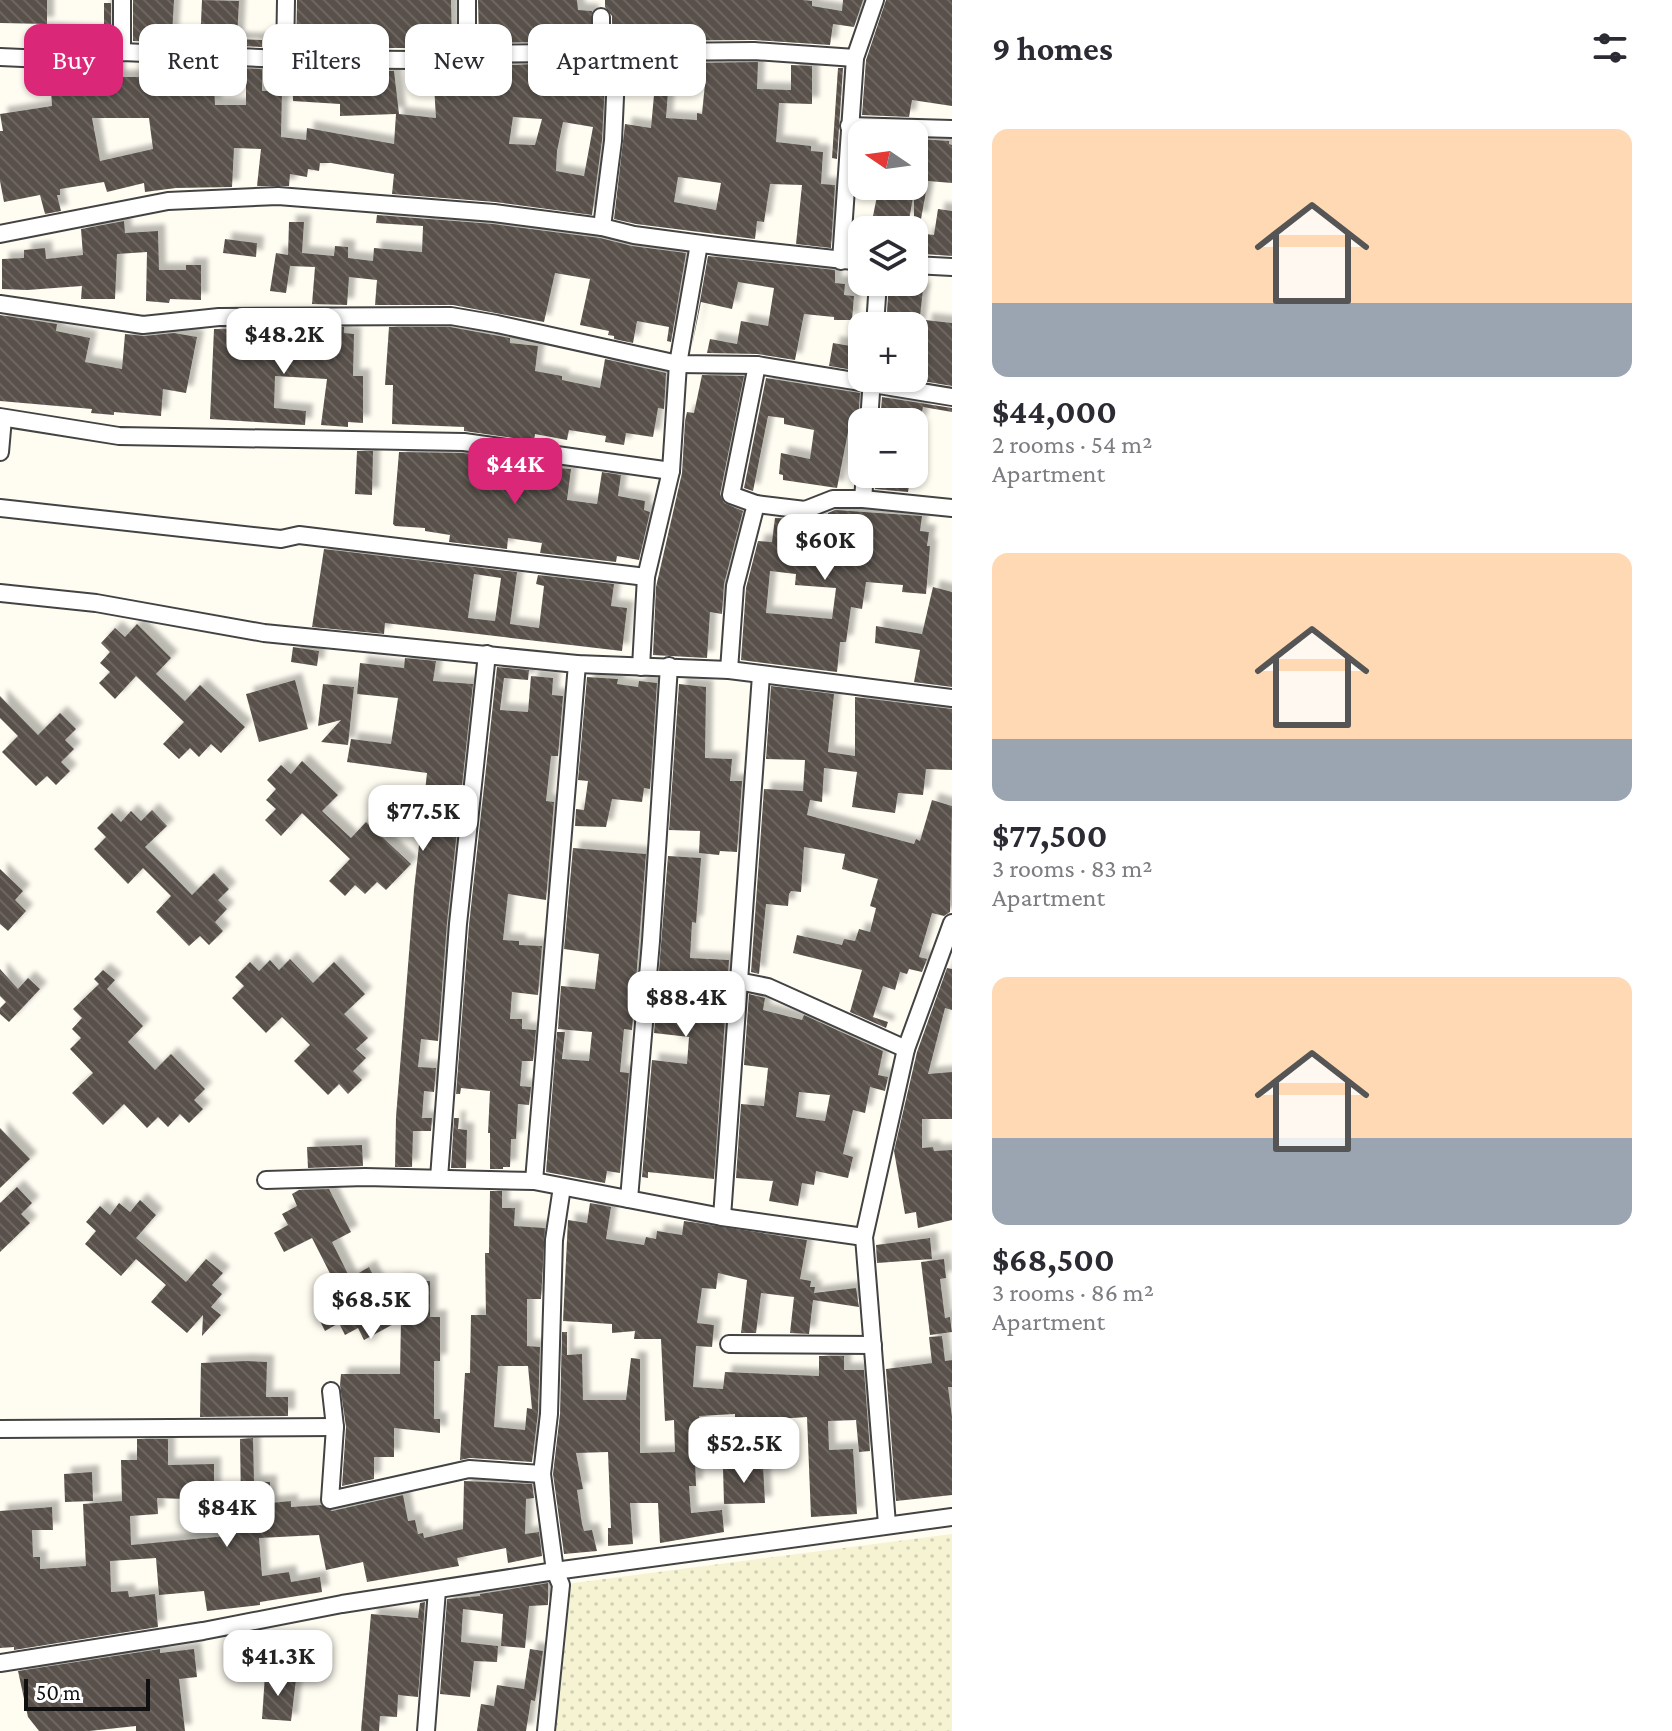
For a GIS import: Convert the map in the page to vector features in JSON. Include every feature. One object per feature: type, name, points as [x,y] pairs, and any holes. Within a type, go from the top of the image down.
[{"type":"street","points":[[122,0],[122,24]]},
{"type":"street","points":[[286,0],[286,24]]},
{"type":"street","points":[[467,0],[467,24]]},
{"type":"street","points":[[850,120],[855,58],[875,0]]},
{"type":"street","points":[[601,17],[601,24]]},
{"type":"street","points":[[706,52],[754,51],[855,58]]},
{"type":"street","points":[[123,52],[263,58]]},
{"type":"street","points":[[0,57],[24,58]]},
{"type":"street","points":[[602,227],[613,141],[615,96]]},
{"type":"street","points":[[928,128],[952,129]]},
{"type":"street","points":[[841,261],[848,143]]},
{"type":"street","points":[[0,234],[168,201],[278,196],[494,213],[699,244],[848,261]]},
{"type":"street","points":[[641,667],[646,577],[671,471],[678,364],[699,244]]},
{"type":"street","points":[[928,266],[952,267]]},
{"type":"street","points":[[0,304],[143,325],[219,317],[451,316],[678,364],[757,365],[848,378]]},
{"type":"street","points":[[757,365],[731,495],[756,504],[805,510],[833,499],[952,508]]},
{"type":"street","points":[[925,392],[952,397]]},
{"type":"street","points":[[0,452],[1,418],[119,436],[464,442],[671,471]]},
{"type":"street","points":[[863,499],[864,488]]},
{"type":"street","points":[[729,670],[735,586],[756,504]]},
{"type":"street","points":[[0,508],[281,539],[299,535],[646,577]]},
{"type":"street","points":[[0,593],[96,603],[264,633],[577,664],[729,670],[952,698]]},
{"type":"street","points":[[439,1178],[458,924],[487,654]]},
{"type":"street","points":[[534,1181],[577,664]]},
{"type":"street","points":[[629,1199],[651,941],[669,666]]},
{"type":"street","points":[[722,1217],[761,675]]},
{"type":"street","points":[[887,1524],[864,1237],[906,1049],[946,956],[952,923]]},
{"type":"street","points":[[738,981],[768,987],[906,1049]]},
{"type":"street","points":[[266,1180],[439,1178],[534,1181],[722,1217],[864,1237]]},
{"type":"street","points":[[546,1731],[561,1585],[555,1571],[542,1474],[549,1414],[554,1240],[562,1187]]},
{"type":"street","points":[[729,1344],[873,1345]]},
{"type":"street","points":[[331,1391],[335,1427],[330,1500],[469,1469],[542,1474]]},
{"type":"street","points":[[0,1429],[335,1427]]},
{"type":"street","points":[[0,1663],[555,1571],[952,1517]]},
{"type":"street","points":[[426,1731],[437,1590]]},
{"type":"shaded area","points":[[952,1534],[952,1731],[553,1731],[566,1584]]},
{"type":"building","points":[[0,0],[47,0],[47,24],[0,23]]},
{"type":"building","points":[[133,0],[174,0],[173,24],[139,24],[139,41],[133,41]]},
{"type":"building","points":[[202,0],[239,1],[238,24],[201,24]]},
{"type":"building","points":[[297,0],[451,0],[452,24],[405,24],[405,48],[389,48],[389,24],[296,24]]},
{"type":"building","points":[[478,0],[577,0],[578,10],[592,11],[591,24],[528,24],[528,43],[512,43],[512,24],[479,24]]},
{"type":"building","points":[[605,0],[803,0],[812,1],[812,6],[842,11],[843,0],[863,0],[854,27],[833,24],[830,45],[706,40],[706,24],[612,24],[612,16],[605,7]]},
{"type":"building","points":[[886,0],[952,0],[952,106],[912,100],[909,117],[862,115],[866,60]]},
{"type":"building","points":[[104,3],[111,3],[111,24],[104,24]]},
{"type":"building","points":[[247,39],[262,40],[262,47],[247,46]]},
{"type":"building","points":[[758,62],[757,89],[791,90],[791,65],[812,66],[812,104],[779,103],[776,142],[811,146],[811,151],[823,152],[821,184],[835,185],[831,248],[796,244],[802,185],[770,184],[764,222],[757,221],[755,239],[614,219],[625,124],[651,128],[654,96],[668,96],[666,118],[697,120],[697,113],[702,114],[706,96],[706,63]],"holes":[[[678,177],[721,183],[716,210],[674,202]]]},
{"type":"building","points":[[528,64],[528,96],[604,96],[592,215],[495,202],[392,194],[394,174],[331,163],[320,163],[319,171],[308,169],[307,177],[290,174],[289,186],[257,186],[261,149],[234,148],[232,187],[145,192],[144,183],[107,192],[104,182],[60,189],[60,195],[57,195],[61,211],[45,214],[40,195],[4,202],[0,181],[0,131],[3,131],[0,114],[52,106],[51,96],[123,96],[123,77],[139,77],[139,96],[215,96],[215,105],[246,105],[247,68],[262,69],[263,96],[282,96],[281,137],[306,140],[307,128],[394,144],[396,114],[340,116],[340,104],[293,101],[293,96],[389,96],[389,71],[394,71],[399,114],[436,118],[435,96],[512,96],[512,65]],"holes":[[[513,117],[542,119],[535,145],[509,144]],[[92,118],[149,118],[153,149],[100,161]],[[563,122],[593,127],[584,176],[556,171]]]},
{"type":"building","points":[[838,68],[843,68],[837,159],[832,158]]},
{"type":"building","points":[[928,140],[949,141],[952,145],[952,183],[928,181]]},
{"type":"building","points":[[876,200],[913,200],[910,216],[873,216]]},
{"type":"building","points":[[914,200],[924,200],[922,216],[914,216]]},
{"type":"building","points":[[938,209],[952,211],[952,256],[928,254],[928,234],[934,235]]},
{"type":"building","points":[[377,215],[493,224],[686,253],[671,342],[667,341],[669,327],[637,321],[633,343],[614,339],[614,336],[608,335],[609,331],[580,325],[590,279],[555,273],[544,322],[453,305],[375,305],[377,280],[349,277],[347,305],[312,304],[315,267],[290,266],[286,293],[270,291],[276,253],[288,255],[289,222],[304,222],[302,253],[334,256],[335,246],[348,247],[348,258],[373,261],[374,248],[422,252],[423,226],[376,223]]},
{"type":"building","points":[[124,221],[125,233],[158,231],[159,270],[186,270],[186,265],[201,265],[201,300],[170,299],[169,303],[146,301],[147,252],[117,254],[115,299],[81,299],[82,286],[2,289],[2,259],[24,258],[24,250],[45,248],[46,259],[83,255],[81,229]]},
{"type":"building","points":[[225,239],[257,243],[256,257],[223,253]]},
{"type":"building","points":[[708,256],[835,270],[835,283],[845,284],[844,295],[854,296],[853,312],[848,312],[848,320],[804,314],[795,360],[757,354],[707,353],[710,339],[737,344],[741,321],[768,326],[774,288],[738,282],[732,309],[701,302],[692,346]]},
{"type":"building","points":[[888,296],[922,296],[921,312],[887,312]]},
{"type":"building","points":[[0,315],[57,324],[56,331],[90,338],[85,362],[122,369],[125,334],[174,333],[197,337],[186,393],[163,389],[161,416],[91,413],[92,409],[0,401]]},
{"type":"building","points":[[928,320],[952,323],[952,386],[928,382]]},
{"type":"building","points":[[344,327],[344,333],[354,334],[353,376],[363,376],[363,423],[348,422],[348,427],[321,425],[327,379],[275,376],[274,408],[306,411],[305,425],[210,419],[214,329],[268,330],[267,350],[299,352],[300,329]]},
{"type":"building","points":[[389,327],[450,327],[510,338],[510,343],[538,346],[535,371],[600,388],[605,359],[666,373],[664,409],[658,408],[653,437],[626,433],[624,445],[605,442],[606,436],[569,430],[567,440],[535,434],[534,441],[464,431],[464,427],[392,424],[393,385],[385,385]]},
{"type":"building","points":[[833,343],[848,346],[848,369],[829,366]]},
{"type":"building","points":[[702,375],[744,376],[720,494],[724,503],[743,511],[724,584],[722,614],[710,612],[707,658],[653,655],[656,587],[682,473],[685,421],[687,412],[694,413]]},
{"type":"building","points":[[766,378],[860,393],[859,408],[848,408],[848,432],[837,488],[783,480],[783,475],[779,474],[781,453],[810,459],[814,430],[784,424],[784,418],[768,416],[753,491],[744,488]]},
{"type":"building","points":[[882,397],[952,408],[952,412],[923,407],[881,408]]},
{"type":"building","points":[[357,451],[373,451],[372,495],[355,494]]},
{"type":"building","points":[[399,452],[463,453],[531,462],[530,466],[571,469],[567,500],[597,504],[602,472],[621,475],[618,496],[645,501],[644,510],[650,512],[639,560],[617,556],[616,562],[540,553],[542,543],[508,538],[507,549],[449,542],[450,535],[425,531],[425,528],[395,526]]},
{"type":"building","points":[[875,488],[909,488],[908,492]]},
{"type":"building","points":[[835,510],[922,516],[920,531],[929,532],[927,546],[930,546],[926,594],[902,592],[903,585],[866,582],[862,609],[851,607],[846,642],[840,642],[837,672],[741,660],[746,588],[758,541],[772,542],[775,518],[827,520],[828,513]],"holes":[[[820,532],[855,535],[852,561],[818,558]],[[770,571],[796,574],[795,585],[836,588],[832,619],[766,613]]]},
{"type":"building","points":[[324,549],[517,572],[510,624],[539,628],[544,586],[536,584],[538,575],[614,584],[611,606],[627,608],[622,651],[385,623],[384,634],[312,627]],"holes":[[[474,574],[501,578],[495,621],[468,618]]]},
{"type":"building","points":[[933,587],[952,592],[952,687],[914,682],[920,650],[875,643],[876,626],[922,634]]},
{"type":"building","points":[[137,624],[171,658],[156,674],[185,701],[200,685],[245,727],[221,753],[211,744],[199,757],[190,748],[179,759],[163,744],[184,722],[136,676],[115,699],[99,683],[110,672],[100,663],[110,652],[101,643],[115,628],[125,637]]},
{"type":"building","points":[[293,647],[319,651],[317,666],[291,662]]},
{"type":"building","points":[[405,658],[436,661],[433,681],[473,684],[447,923],[438,1041],[421,1039],[418,1067],[436,1068],[434,1092],[424,1091],[422,1118],[432,1118],[431,1131],[413,1131],[412,1167],[395,1167],[396,1117],[414,890],[427,773],[347,762],[351,739],[391,744],[398,698],[357,694],[360,663],[404,668]]},
{"type":"building","points":[[497,667],[529,670],[528,680],[504,678],[500,710],[528,712],[531,676],[553,678],[552,695],[563,696],[558,756],[551,756],[546,801],[554,802],[546,900],[508,894],[503,940],[519,941],[519,945],[542,946],[538,995],[512,992],[510,1019],[522,1019],[522,1029],[536,1030],[533,1061],[522,1061],[520,1086],[531,1087],[529,1105],[518,1104],[516,1139],[511,1139],[510,1167],[490,1169],[490,1091],[461,1088],[460,1094],[456,1094],[469,925]]},
{"type":"building","points":[[587,677],[618,679],[617,684],[638,687],[639,681],[657,683],[650,789],[644,788],[642,802],[612,799],[606,827],[575,826],[576,809],[584,810],[588,781],[578,780]]},
{"type":"building","points":[[295,680],[308,729],[259,742],[246,694]]},
{"type":"building","points":[[323,684],[354,687],[348,745],[321,742],[341,720],[318,726]]},
{"type":"building","points":[[679,684],[706,687],[705,758],[732,759],[730,781],[742,781],[737,852],[720,851],[719,855],[699,853],[700,831],[669,830]]},
{"type":"building","points":[[771,686],[834,694],[828,752],[855,756],[855,697],[952,709],[952,770],[926,769],[923,795],[898,793],[895,813],[852,807],[857,772],[824,768],[822,802],[810,800],[807,815],[914,844],[916,839],[920,841],[932,800],[952,806],[950,912],[944,916],[932,913],[919,957],[927,959],[922,972],[909,969],[907,974],[900,972],[895,990],[883,986],[873,1017],[888,1022],[886,1028],[850,1012],[862,970],[793,953],[797,935],[842,945],[844,939],[855,941],[859,929],[870,932],[876,908],[870,906],[878,879],[842,869],[845,854],[804,847],[801,892],[791,891],[788,906],[766,904],[759,974],[751,972],[764,789],[803,791],[805,760],[766,759]]},
{"type":"building","points":[[0,696],[38,735],[60,713],[76,729],[65,740],[74,749],[61,762],[70,771],[56,785],[47,776],[36,786],[2,752],[18,736],[0,718]]},
{"type":"building","points":[[302,761],[338,795],[322,811],[351,838],[366,822],[411,864],[386,890],[377,882],[365,894],[355,885],[345,896],[329,881],[350,859],[302,813],[281,836],[265,820],[276,809],[266,800],[276,789],[267,780],[281,765],[291,774]]},
{"type":"building","points":[[152,810],[167,826],[145,847],[192,895],[214,873],[229,889],[218,900],[227,909],[215,922],[223,931],[209,945],[200,936],[189,946],[156,912],[171,896],[143,868],[128,884],[94,849],[106,837],[97,828],[112,813],[121,822],[131,811],[141,821]]},
{"type":"building","points":[[573,848],[646,854],[632,1030],[624,1029],[620,1072],[629,1073],[620,1173],[607,1171],[605,1183],[546,1172],[557,1032],[565,1032],[562,1059],[589,1061],[592,1032],[558,1029],[561,986],[595,989],[599,954],[564,949]]},
{"type":"building","points":[[668,856],[701,858],[690,958],[729,960],[714,1179],[648,1172],[648,1178],[642,1177],[652,1060],[687,1064],[689,1037],[654,1033]]},
{"type":"building","points":[[0,869],[23,891],[15,900],[26,911],[8,931],[0,924]]},
{"type":"building","points":[[290,959],[313,983],[334,962],[365,994],[344,1014],[368,1038],[356,1049],[366,1058],[353,1071],[362,1080],[348,1094],[339,1084],[328,1095],[294,1061],[310,1045],[282,1017],[266,1033],[232,998],[244,986],[235,977],[250,962],[259,971],[270,960],[279,970]]},
{"type":"building","points":[[947,968],[952,969],[952,1010],[945,1008],[928,1074],[952,1072],[952,1119],[922,1119],[922,1148],[952,1150],[952,1220],[918,1228],[916,1212],[905,1214],[894,1151],[917,1052]]},
{"type":"building","points":[[0,969],[18,989],[28,978],[40,989],[9,1022],[0,1014],[0,1008],[6,1002],[0,996]]},
{"type":"building","points":[[103,970],[115,980],[107,989],[143,1026],[128,1042],[155,1070],[171,1054],[205,1089],[194,1100],[203,1109],[189,1123],[180,1114],[168,1127],[158,1117],[147,1128],[124,1104],[103,1125],[72,1093],[93,1073],[70,1049],[81,1038],[72,1029],[82,1018],[73,1009],[99,984],[94,979]]},
{"type":"building","points":[[749,994],[765,998],[763,1010],[802,1020],[804,1015],[883,1051],[878,1075],[888,1077],[885,1091],[870,1087],[865,1113],[853,1110],[843,1154],[853,1157],[848,1178],[816,1171],[814,1185],[802,1183],[798,1206],[769,1201],[773,1181],[736,1178],[741,1104],[764,1106],[768,1068],[744,1065]],"holes":[[[799,1092],[830,1095],[825,1121],[796,1117]]]},
{"type":"building","points":[[454,1118],[459,1118],[458,1129],[467,1130],[466,1168],[451,1168]]},
{"type":"building","points":[[0,1128],[30,1159],[0,1188]]},
{"type":"building","points":[[362,1145],[363,1166],[308,1168],[307,1147]]},
{"type":"building","points":[[17,1187],[32,1203],[21,1214],[30,1223],[0,1252],[0,1203]]},
{"type":"building","points":[[329,1189],[351,1232],[332,1242],[350,1278],[369,1267],[395,1316],[396,1281],[430,1281],[430,1317],[440,1317],[440,1361],[434,1361],[434,1419],[440,1419],[440,1433],[394,1428],[394,1457],[374,1457],[374,1479],[342,1486],[346,1427],[341,1374],[400,1374],[401,1320],[364,1340],[358,1328],[345,1335],[339,1323],[325,1331],[315,1311],[342,1297],[312,1238],[284,1252],[274,1233],[288,1225],[282,1214],[297,1206],[292,1194],[299,1190]]},
{"type":"building","points":[[490,1191],[502,1191],[502,1208],[515,1208],[514,1226],[545,1228],[541,1299],[527,1299],[527,1346],[540,1347],[538,1413],[532,1462],[460,1460],[465,1373],[470,1373],[471,1315],[486,1315],[485,1253],[489,1253]],"holes":[[[498,1366],[528,1366],[532,1409],[527,1408],[525,1430],[494,1427]]]},
{"type":"building","points":[[140,1200],[156,1215],[136,1238],[186,1282],[206,1259],[223,1273],[212,1285],[222,1294],[211,1307],[221,1315],[202,1336],[203,1315],[187,1333],[151,1302],[166,1285],[136,1259],[121,1276],[85,1244],[96,1231],[86,1222],[100,1206],[110,1215],[119,1203],[130,1212]]},
{"type":"building","points":[[590,1203],[611,1207],[606,1239],[644,1245],[646,1237],[656,1239],[657,1231],[682,1235],[684,1221],[807,1240],[800,1279],[811,1281],[810,1287],[815,1287],[814,1293],[856,1288],[859,1307],[813,1300],[809,1334],[790,1333],[794,1297],[761,1293],[756,1333],[741,1333],[747,1280],[718,1273],[716,1289],[702,1288],[697,1323],[714,1325],[712,1347],[696,1346],[693,1387],[723,1389],[725,1372],[819,1376],[819,1356],[844,1356],[844,1370],[864,1370],[870,1451],[859,1452],[856,1420],[828,1421],[829,1450],[853,1449],[857,1514],[811,1517],[807,1417],[777,1419],[777,1422],[735,1420],[735,1414],[699,1416],[701,1459],[695,1460],[696,1486],[689,1486],[691,1513],[722,1510],[724,1532],[660,1543],[658,1503],[630,1503],[633,1544],[608,1546],[608,1528],[611,1528],[608,1452],[576,1453],[583,1489],[577,1490],[582,1524],[584,1531],[592,1530],[597,1551],[564,1554],[553,1474],[560,1414],[562,1332],[567,1332],[567,1355],[582,1354],[583,1400],[626,1400],[631,1358],[640,1359],[640,1453],[675,1452],[674,1420],[665,1421],[661,1339],[634,1339],[635,1331],[612,1333],[612,1324],[563,1321],[568,1220],[587,1223]]},
{"type":"building","points":[[930,1238],[932,1259],[877,1263],[876,1245]]},
{"type":"building","points":[[944,1259],[946,1278],[940,1279],[945,1318],[950,1317],[952,1332],[930,1335],[921,1262]]},
{"type":"building","points":[[942,1336],[945,1361],[952,1360],[952,1387],[948,1387],[952,1417],[952,1495],[896,1501],[886,1369],[932,1363],[929,1337]]},
{"type":"building","points":[[267,1362],[266,1397],[288,1397],[288,1416],[200,1417],[201,1363]]},
{"type":"building","points":[[253,1438],[254,1482],[270,1482],[270,1503],[291,1501],[291,1507],[321,1505],[332,1511],[403,1495],[408,1521],[415,1520],[418,1534],[423,1533],[424,1538],[463,1529],[464,1481],[532,1484],[534,1498],[526,1499],[525,1534],[539,1532],[542,1556],[508,1563],[506,1548],[457,1558],[459,1566],[367,1582],[363,1562],[326,1570],[319,1535],[259,1538],[262,1576],[289,1572],[291,1582],[320,1577],[322,1592],[260,1602],[260,1605],[207,1611],[204,1591],[159,1595],[156,1558],[110,1561],[111,1592],[128,1591],[129,1597],[155,1594],[158,1627],[14,1650],[14,1647],[0,1648],[0,1511],[52,1507],[53,1530],[32,1530],[33,1557],[40,1557],[40,1569],[86,1566],[83,1504],[122,1501],[121,1460],[137,1460],[137,1439],[168,1439],[168,1465],[214,1464],[214,1500],[157,1498],[158,1514],[130,1516],[131,1545],[227,1536],[227,1504],[241,1503],[240,1439]]},
{"type":"building","points":[[763,1465],[765,1503],[724,1504],[723,1467]]},
{"type":"building","points":[[92,1472],[93,1501],[65,1502],[64,1474]]},
{"type":"building","points":[[548,1583],[548,1605],[529,1606],[525,1648],[501,1646],[503,1614],[463,1609],[461,1642],[498,1646],[497,1662],[474,1661],[470,1697],[440,1694],[447,1599]]},
{"type":"building","points":[[425,1602],[418,1697],[398,1695],[397,1717],[380,1716],[379,1731],[361,1731],[371,1614],[418,1618],[420,1603]]},
{"type":"building","points":[[160,1649],[160,1653],[194,1649],[197,1677],[179,1679],[185,1731],[136,1731],[136,1726],[89,1731],[39,1731],[28,1717],[18,1671]]},
{"type":"building","points":[[530,1649],[543,1651],[535,1701],[531,1700],[526,1731],[477,1731],[481,1704],[494,1706],[497,1685],[524,1689]]},
{"type":"building","points":[[265,1675],[296,1679],[291,1721],[262,1719]]}]
